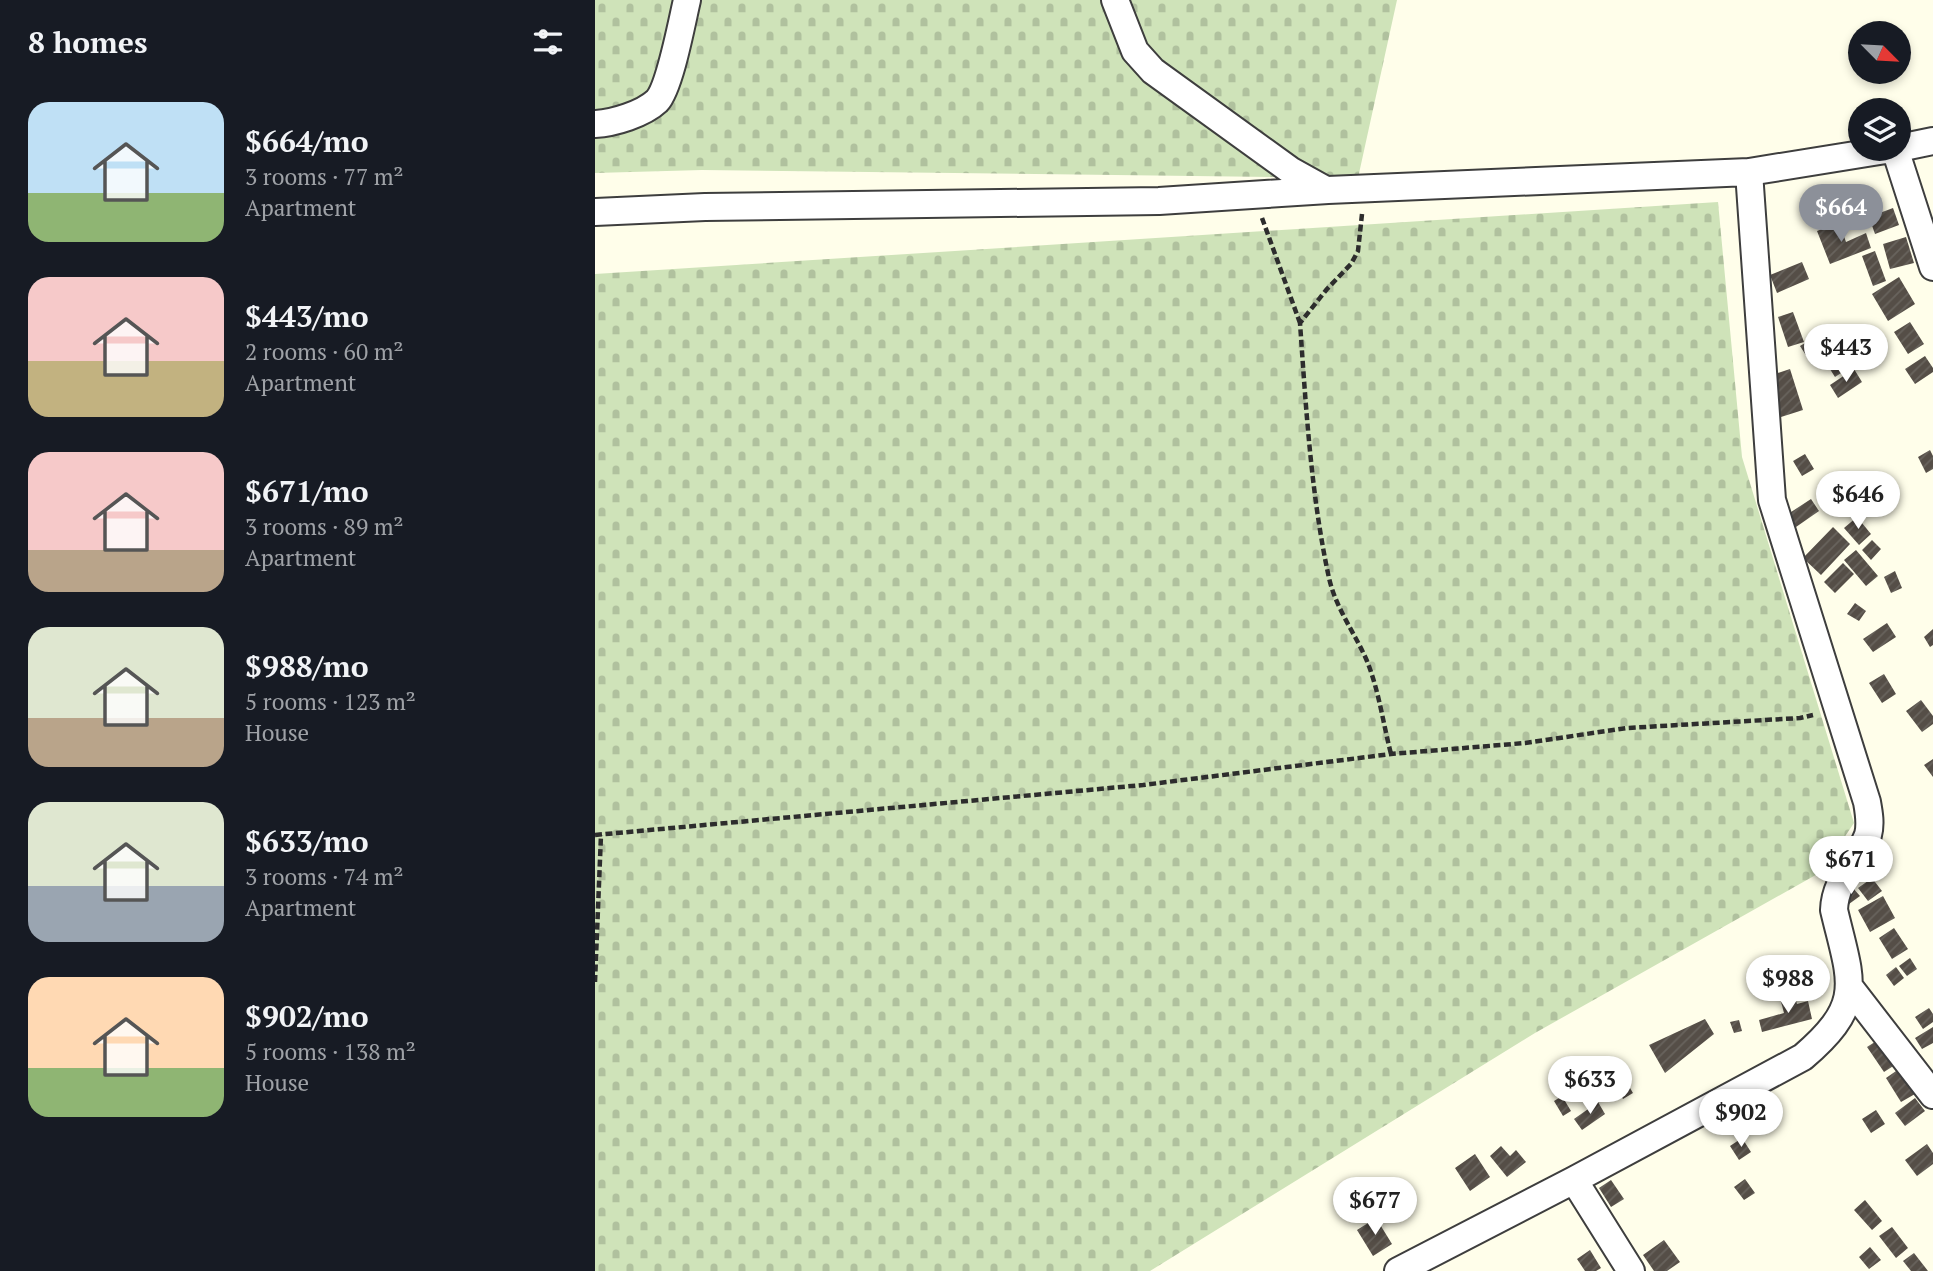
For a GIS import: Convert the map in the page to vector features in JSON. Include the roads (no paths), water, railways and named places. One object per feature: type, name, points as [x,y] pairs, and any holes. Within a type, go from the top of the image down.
[{"type":"street","points":[[595,124],[636,113],[658,100],[671,67],[687,0]]},
{"type":"street","points":[[1115,0],[1135,51],[1153,71],[1290,170],[1328,190]]},
{"type":"street","points":[[1911,145],[1933,141]]},
{"type":"street","points":[[595,212],[705,207],[1159,201],[1328,190],[1749,172],[1848,156]]},
{"type":"street","points":[[1899,161],[1933,267]]},
{"type":"street","points":[[1749,172],[1772,500],[1870,817],[1868,835],[1839,884],[1834,910],[1850,989],[1933,1095]]},
{"type":"street","points":[[1404,1269],[1803,1057],[1838,1021],[1850,989]]},
{"type":"street","points":[[1574,1180],[1631,1271]]}]
